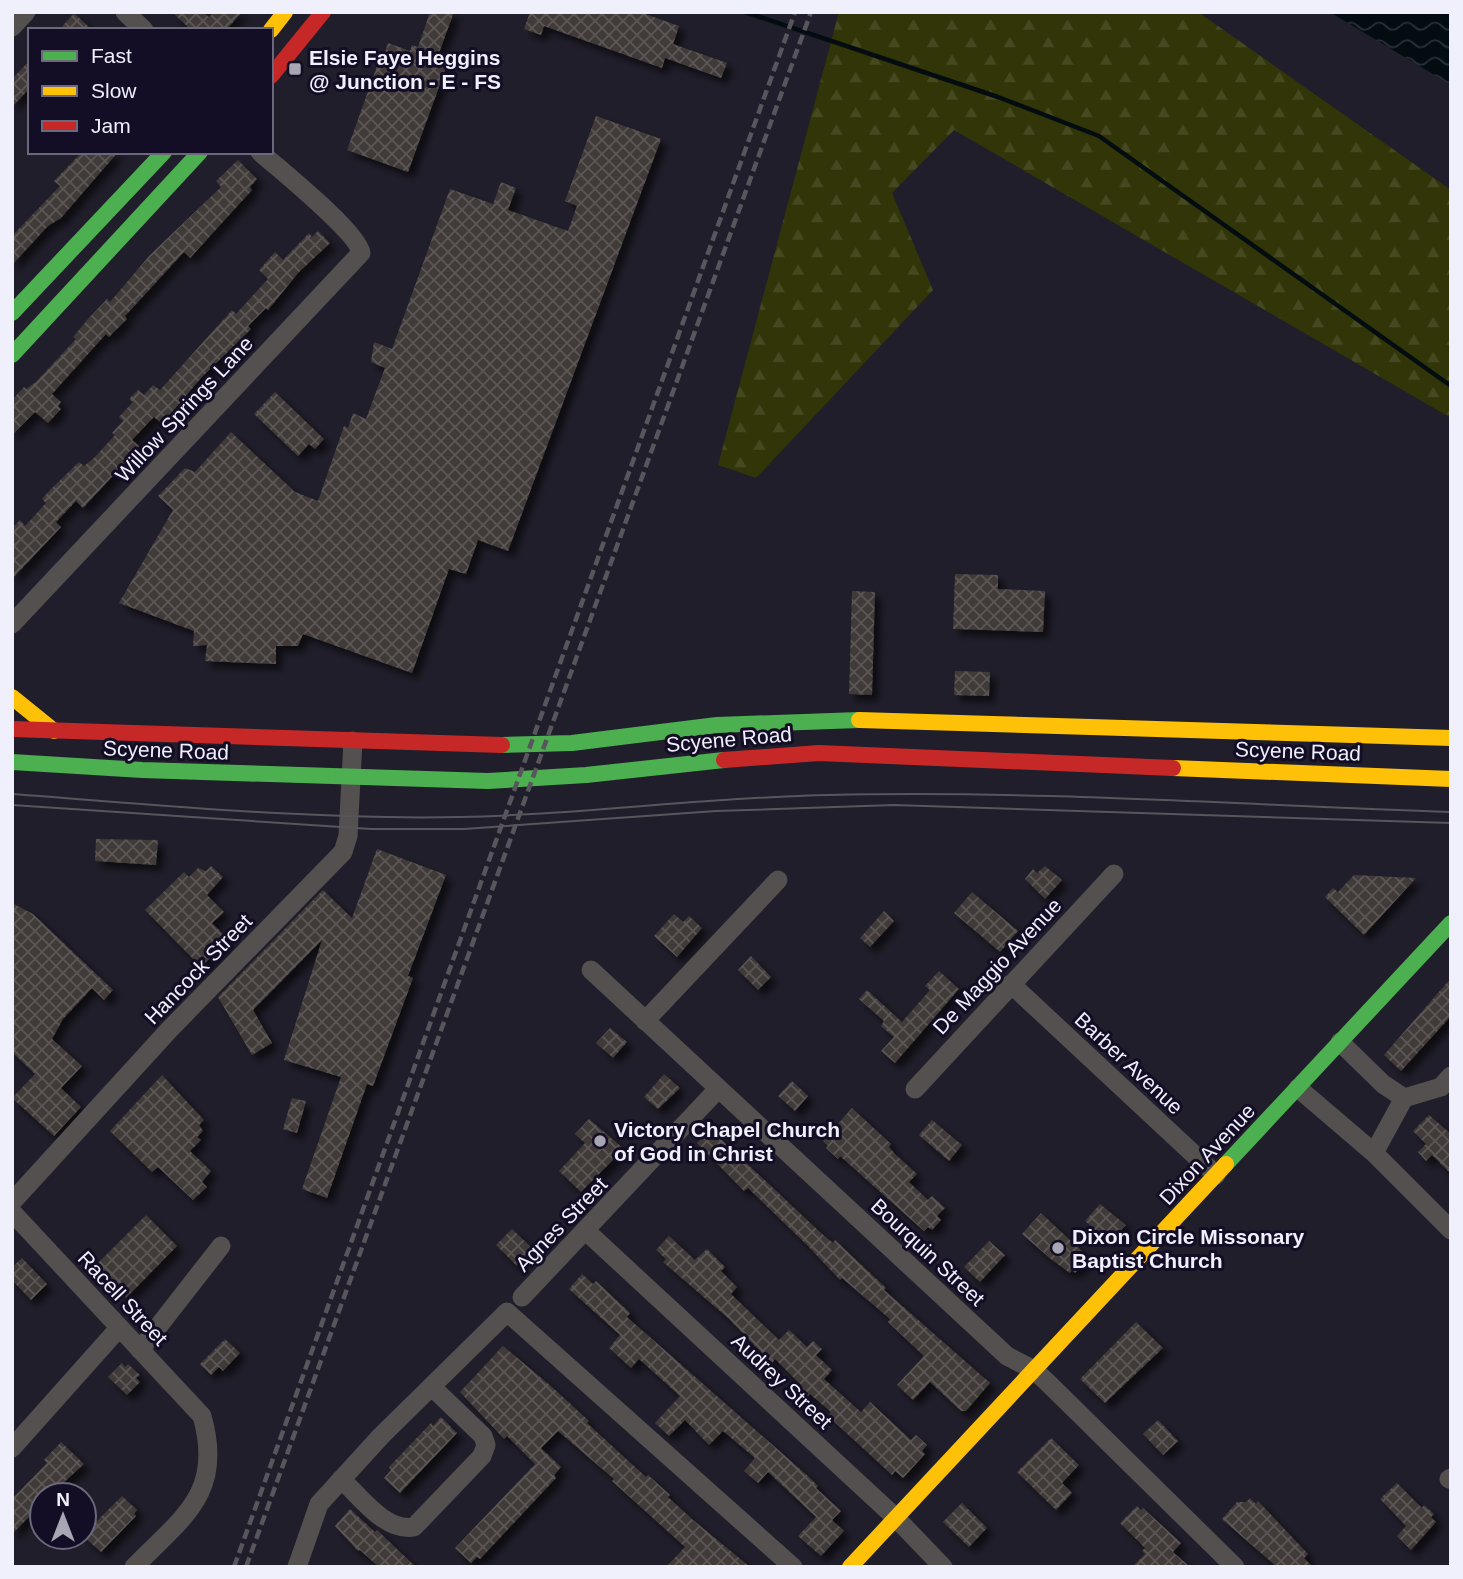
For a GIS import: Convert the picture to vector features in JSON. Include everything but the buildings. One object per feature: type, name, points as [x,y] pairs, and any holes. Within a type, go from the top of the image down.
[{"type":"main road","points":[[273,28],[285,12]]},
{"type":"main road","points":[[273,74],[323,12]]},
{"type":"main road","points":[[12,313],[162,154]]},
{"type":"main road","points":[[12,355],[198,154]]},
{"type":"main road","points":[[12,697],[54,731]]},
{"type":"main road","name":"Scyene Road","points":[[12,729],[516,745],[572,743],[777,720],[914,739],[1451,779]]},
{"type":"main road","name":"Scyene Road","points":[[12,762],[352,778],[488,781],[586,775],[760,756],[819,753],[914,739],[1451,738]]},
{"type":"main road","name":"Dixon Avenue","points":[[850,1567],[1451,923]]},
{"type":"street","points":[[12,27],[26,12]]},
{"type":"street","points":[[125,12],[142,28]]},
{"type":"street","name":"Willow Springs Lane","points":[[12,624],[357,260],[360,246],[338,222],[262,154]]},
{"type":"street","name":"Hancock Street","points":[[12,1202],[169,1030],[343,852],[348,836],[353,741]]},
{"type":"street","name":"De Maggio Avenue","points":[[915,1089],[1114,874]]},
{"type":"street","points":[[645,1021],[778,880]]},
{"type":"street","name":"Bourquin Street","points":[[591,970],[1007,1356],[1034,1370],[1235,1567]]},
{"type":"street","name":"Barber Avenue","points":[[1011,984],[1216,1175]]},
{"type":"street","points":[[1340,1042],[1383,1084],[1404,1098]]},
{"type":"street","points":[[1374,1153],[1404,1098],[1448,1086]]},
{"type":"street","points":[[1298,1088],[1374,1153],[1451,1230]]},
{"type":"street","name":"Agnes Street","points":[[522,1297],[718,1089]]},
{"type":"street","name":"Racell Street","points":[[12,1212],[202,1416],[210,1443],[209,1466],[201,1492],[188,1511],[134,1567]]},
{"type":"street","name":"Audrey Street","points":[[586,1231],[896,1518],[943,1567]]},
{"type":"street","points":[[140,1350],[221,1246]]},
{"type":"street","points":[[298,1567],[319,1504],[381,1436],[507,1312],[793,1567]]},
{"type":"street","points":[[12,1448],[119,1328]]},
{"type":"street","points":[[341,1479],[391,1525],[404,1529],[414,1527],[482,1456],[486,1445],[483,1436],[432,1387]]},
{"type":"green space","points":[[839,12],[1198,12],[1451,190],[1451,418],[954,130],[892,193],[933,290],[756,478],[718,465]]},
{"type":"water","points":[[1331,12],[1451,12],[1451,85],[1333,14]]},
{"type":"waterway","points":[[745,12],[998,97],[1099,136],[1451,386]]},
{"type":"tram line","points":[[12,794],[236,811],[404,817],[506,816],[783,796],[907,794],[1062,796],[1451,812]]},
{"type":"tram line","points":[[12,805],[371,829],[464,829],[716,811],[894,805],[1451,823]]},
{"type":"railway","points":[[234,1567],[795,12]]},
{"type":"railway","points":[[246,1567],[811,12]]},
{"type":"traffic: fast","points":[[12,313],[162,154]]},
{"type":"traffic: fast","points":[[12,355],[198,154]]},
{"type":"traffic: fast","points":[[502,745],[572,743],[717,725],[859,720]]},
{"type":"traffic: fast","points":[[12,762],[142,770],[488,781],[586,775],[724,760]]},
{"type":"traffic: fast","points":[[1226,1164],[1451,923]]},
{"type":"traffic: slow","points":[[273,28],[285,12]]},
{"type":"traffic: slow","points":[[12,697],[54,731]]},
{"type":"traffic: slow","points":[[859,720],[1451,738]]},
{"type":"traffic: slow","points":[[1173,768],[1451,779]]},
{"type":"traffic: slow","points":[[850,1567],[1226,1164]]},
{"type":"traffic: jam","points":[[273,74],[323,12]]},
{"type":"traffic: jam","points":[[12,729],[502,745]]},
{"type":"traffic: jam","points":[[724,760],[819,753],[1173,768]]},
{"type":"place","name":"Elsie Faye Heggins @ Junction - E - FS","points":[[295,69]]},
{"type":"place","name":"Victory Chapel Church of God in Christ","points":[[600,1141]]},
{"type":"place","name":"Dixon Circle Missonary Baptist Church","points":[[1058,1248]]}]
